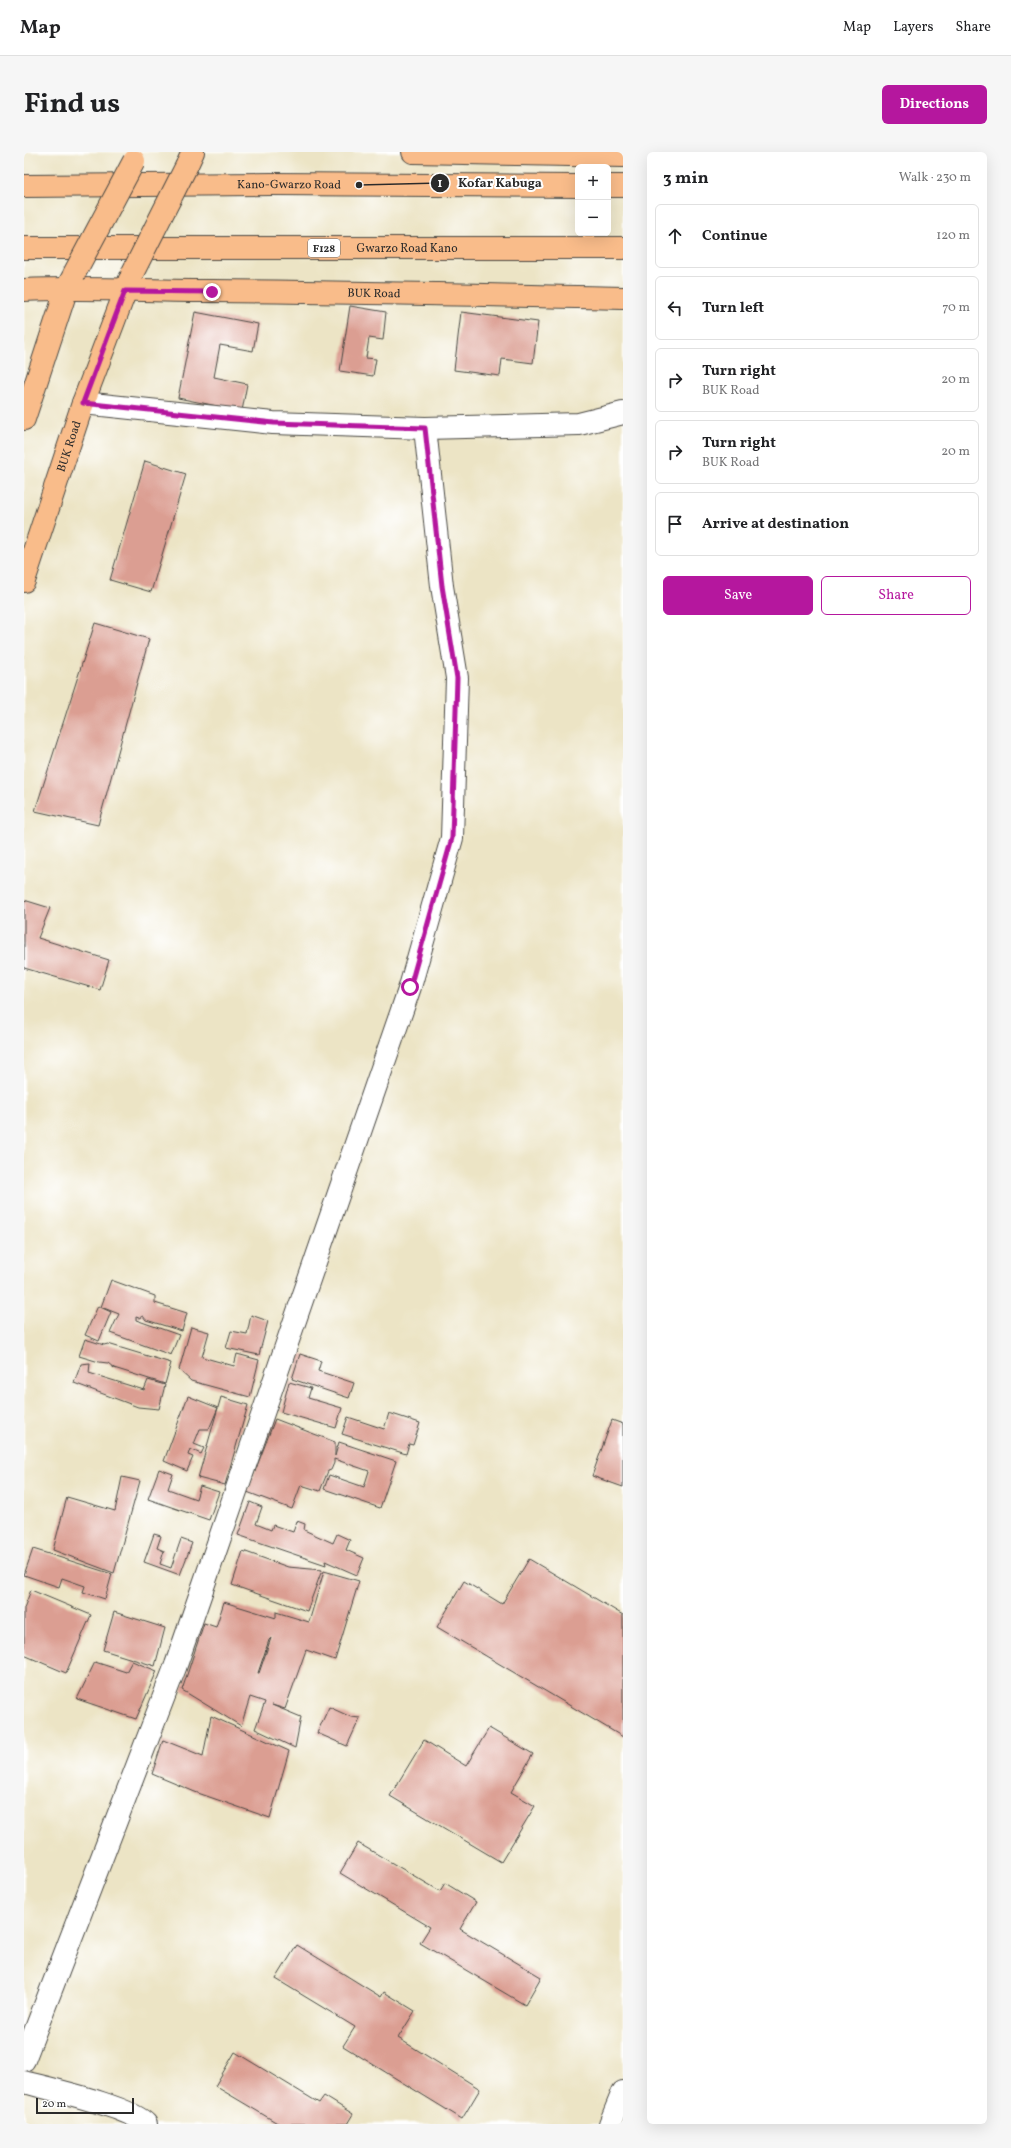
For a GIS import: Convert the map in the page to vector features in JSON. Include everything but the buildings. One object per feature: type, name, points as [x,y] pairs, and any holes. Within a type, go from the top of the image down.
[{"type":"main road","points":[[413,152],[588,153],[623,156]]},
{"type":"main road","points":[[24,419],[71,281],[136,157]]},
{"type":"main road","points":[[128,282],[190,158]]},
{"type":"main road","name":"Kano-Gwarzo Road","points":[[24,186],[272,184],[575,186]]},
{"type":"main road","points":[[611,186],[623,186]]},
{"type":"main road","name":"Gwarzo Road Kano","points":[[24,248],[623,248]]},
{"type":"main road","name":"BUK Road","points":[[24,290],[71,281],[128,282],[327,291],[623,298]]},
{"type":"main road","name":"BUK Road","points":[[24,581],[83,403],[128,282]]},
{"type":"street","points":[[83,403],[274,423],[425,428],[578,424],[623,413]]},
{"type":"street","points":[[24,2060],[176,1665],[410,987],[452,838],[457,678],[442,586],[425,428]]},
{"type":"street","points":[[24,2082],[123,2110],[142,2122]]},
{"type":"street","points":[[610,2124],[623,2092]]},
{"type":"place","name":"Kofar Kabuga","points":[[359,185]]},
{"type":"route","points":[[212,292],[125,291],[83,403],[274,423],[425,428],[442,586],[457,678],[452,838],[410,987]]}]
